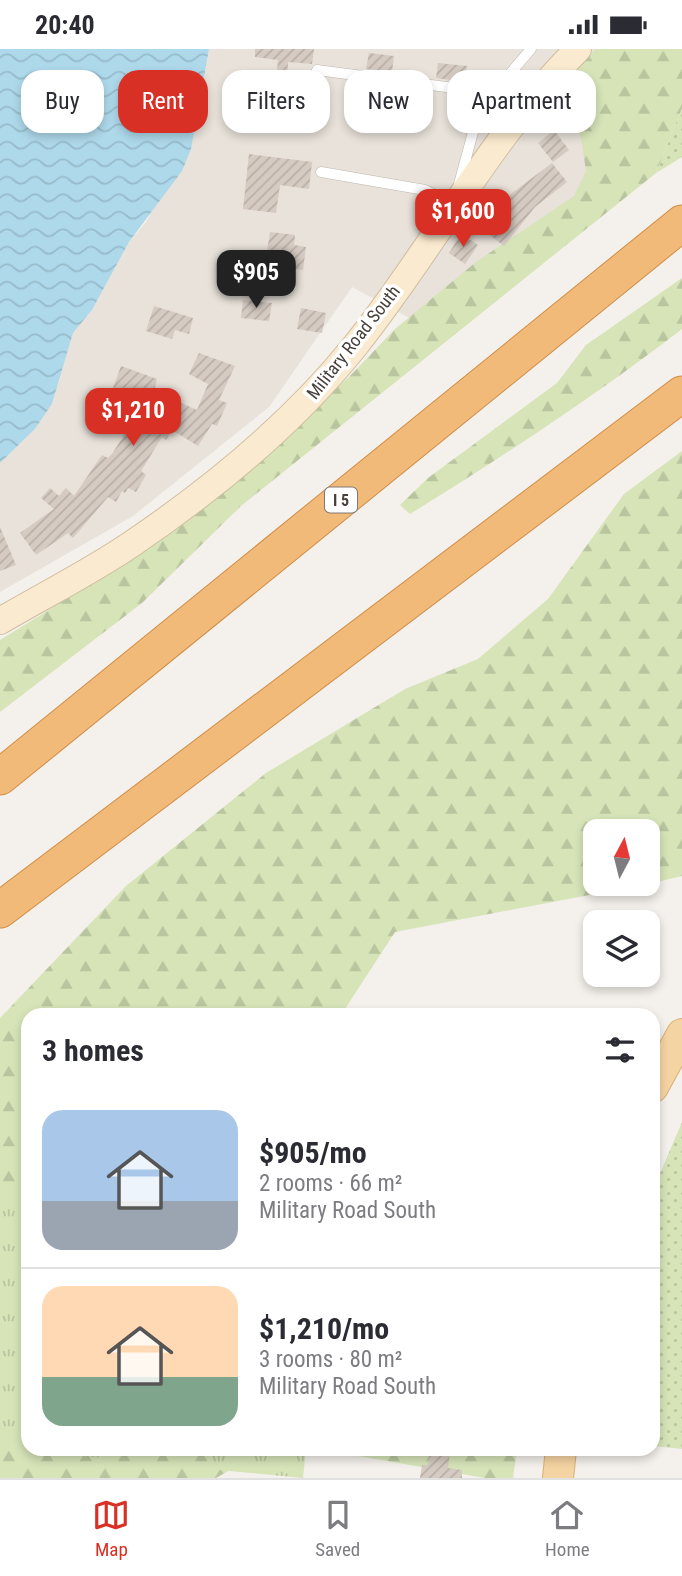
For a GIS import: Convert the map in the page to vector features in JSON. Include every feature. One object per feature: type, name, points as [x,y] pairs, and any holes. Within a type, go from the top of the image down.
[{"type":"highway","name":"I 5","points":[[0,777],[682,223]]},
{"type":"highway","points":[[0,910],[682,394]]},
{"type":"main road","name":"Military Road South","points":[[0,621],[133,543],[252,451],[312,397],[356,344],[453,205],[531,102],[578,49]]},
{"type":"main road","points":[[660,1074],[682,1034]]},
{"type":"main road","points":[[558,1478],[560,1456]]},
{"type":"lane","points":[[512,70],[531,49]]},
{"type":"lane","points":[[330,72],[447,87]]},
{"type":"lane","points":[[321,172],[425,190],[453,205],[473,133]]},
{"type":"shaded area","points":[[209,49],[598,49],[645,156],[441,335],[352,287],[269,407],[133,516],[0,592],[0,463],[35,429],[52,404],[73,333],[92,310],[129,242],[147,221],[187,133],[208,133],[208,70],[205,70]]},
{"type":"green space","points":[[596,49],[682,49],[682,108],[656,173],[241,506],[142,603],[0,712],[0,640],[192,518],[349,377],[395,329],[476,262],[574,196],[586,171],[579,133],[596,133],[596,70],[575,70]]},
{"type":"green space","points":[[682,108],[682,157],[656,173]]},
{"type":"green space","points":[[682,278],[682,329],[582,402],[410,514],[400,505],[428,478],[557,383],[586,345]]},
{"type":"green space","points":[[682,451],[682,876],[660,881],[660,819],[583,819],[584,896],[395,932],[346,1008],[21,1008],[21,1456],[255,1456],[216,1478],[0,1478],[0,1018],[126,886],[266,773],[405,689],[478,659],[548,599],[624,494]]},
{"type":"green space","points":[[682,1122],[682,1449],[660,1447],[660,1174]]},
{"type":"green space","points":[[21,1192],[21,1450],[0,1448],[0,1209]]},
{"type":"green space","points":[[83,1456],[114,1456],[114,1459]]},
{"type":"green space","points":[[210,1456],[305,1456],[303,1478],[209,1469]]},
{"type":"green space","points":[[358,1456],[516,1456],[513,1478],[485,1478]]},
{"type":"water","points":[[0,49],[209,49],[205,70],[118,70],[118,133],[194,133],[191,149],[182,171],[129,242],[92,310],[73,333],[52,404],[35,429],[0,463]]},
{"type":"building","points":[[255,49],[314,49],[312,64],[288,62],[288,70],[277,70],[278,60],[255,57]]},
{"type":"building","points":[[369,53],[394,56],[392,70],[366,69]]},
{"type":"building","points":[[438,63],[467,66],[466,70],[447,70],[447,80],[436,78]]},
{"type":"building","points":[[550,133],[556,133],[569,150],[553,162],[538,143]]},
{"type":"building","points":[[249,154],[312,162],[309,189],[280,185],[276,213],[243,209]]},
{"type":"building","points":[[552,163],[567,182],[535,207],[504,246],[483,230],[512,193]]},
{"type":"building","points":[[270,232],[295,235],[294,245],[306,247],[303,270],[265,265]]},
{"type":"building","points":[[461,234],[478,245],[465,264],[449,253]]},
{"type":"building","points":[[243,300],[272,303],[269,321],[241,318]]},
{"type":"building","points":[[154,306],[193,318],[189,334],[175,330],[172,339],[146,331]]},
{"type":"building","points":[[301,308],[326,313],[322,333],[297,329]]},
{"type":"building","points":[[199,353],[235,366],[219,400],[227,403],[217,426],[212,424],[198,446],[172,430],[166,440],[162,437],[141,471],[146,475],[136,492],[128,488],[125,493],[122,491],[116,502],[108,497],[73,538],[68,533],[36,555],[20,533],[54,509],[41,498],[50,488],[59,496],[66,488],[74,496],[102,455],[108,458],[112,454],[136,416],[125,409],[133,395],[113,388],[121,366],[157,379],[154,391],[197,410],[208,384],[189,374]]},
{"type":"building","points":[[0,527],[16,565],[0,571]]},
{"type":"building","points":[[429,1456],[450,1456],[448,1468],[462,1470],[462,1478],[420,1478],[422,1465],[428,1465]]}]
